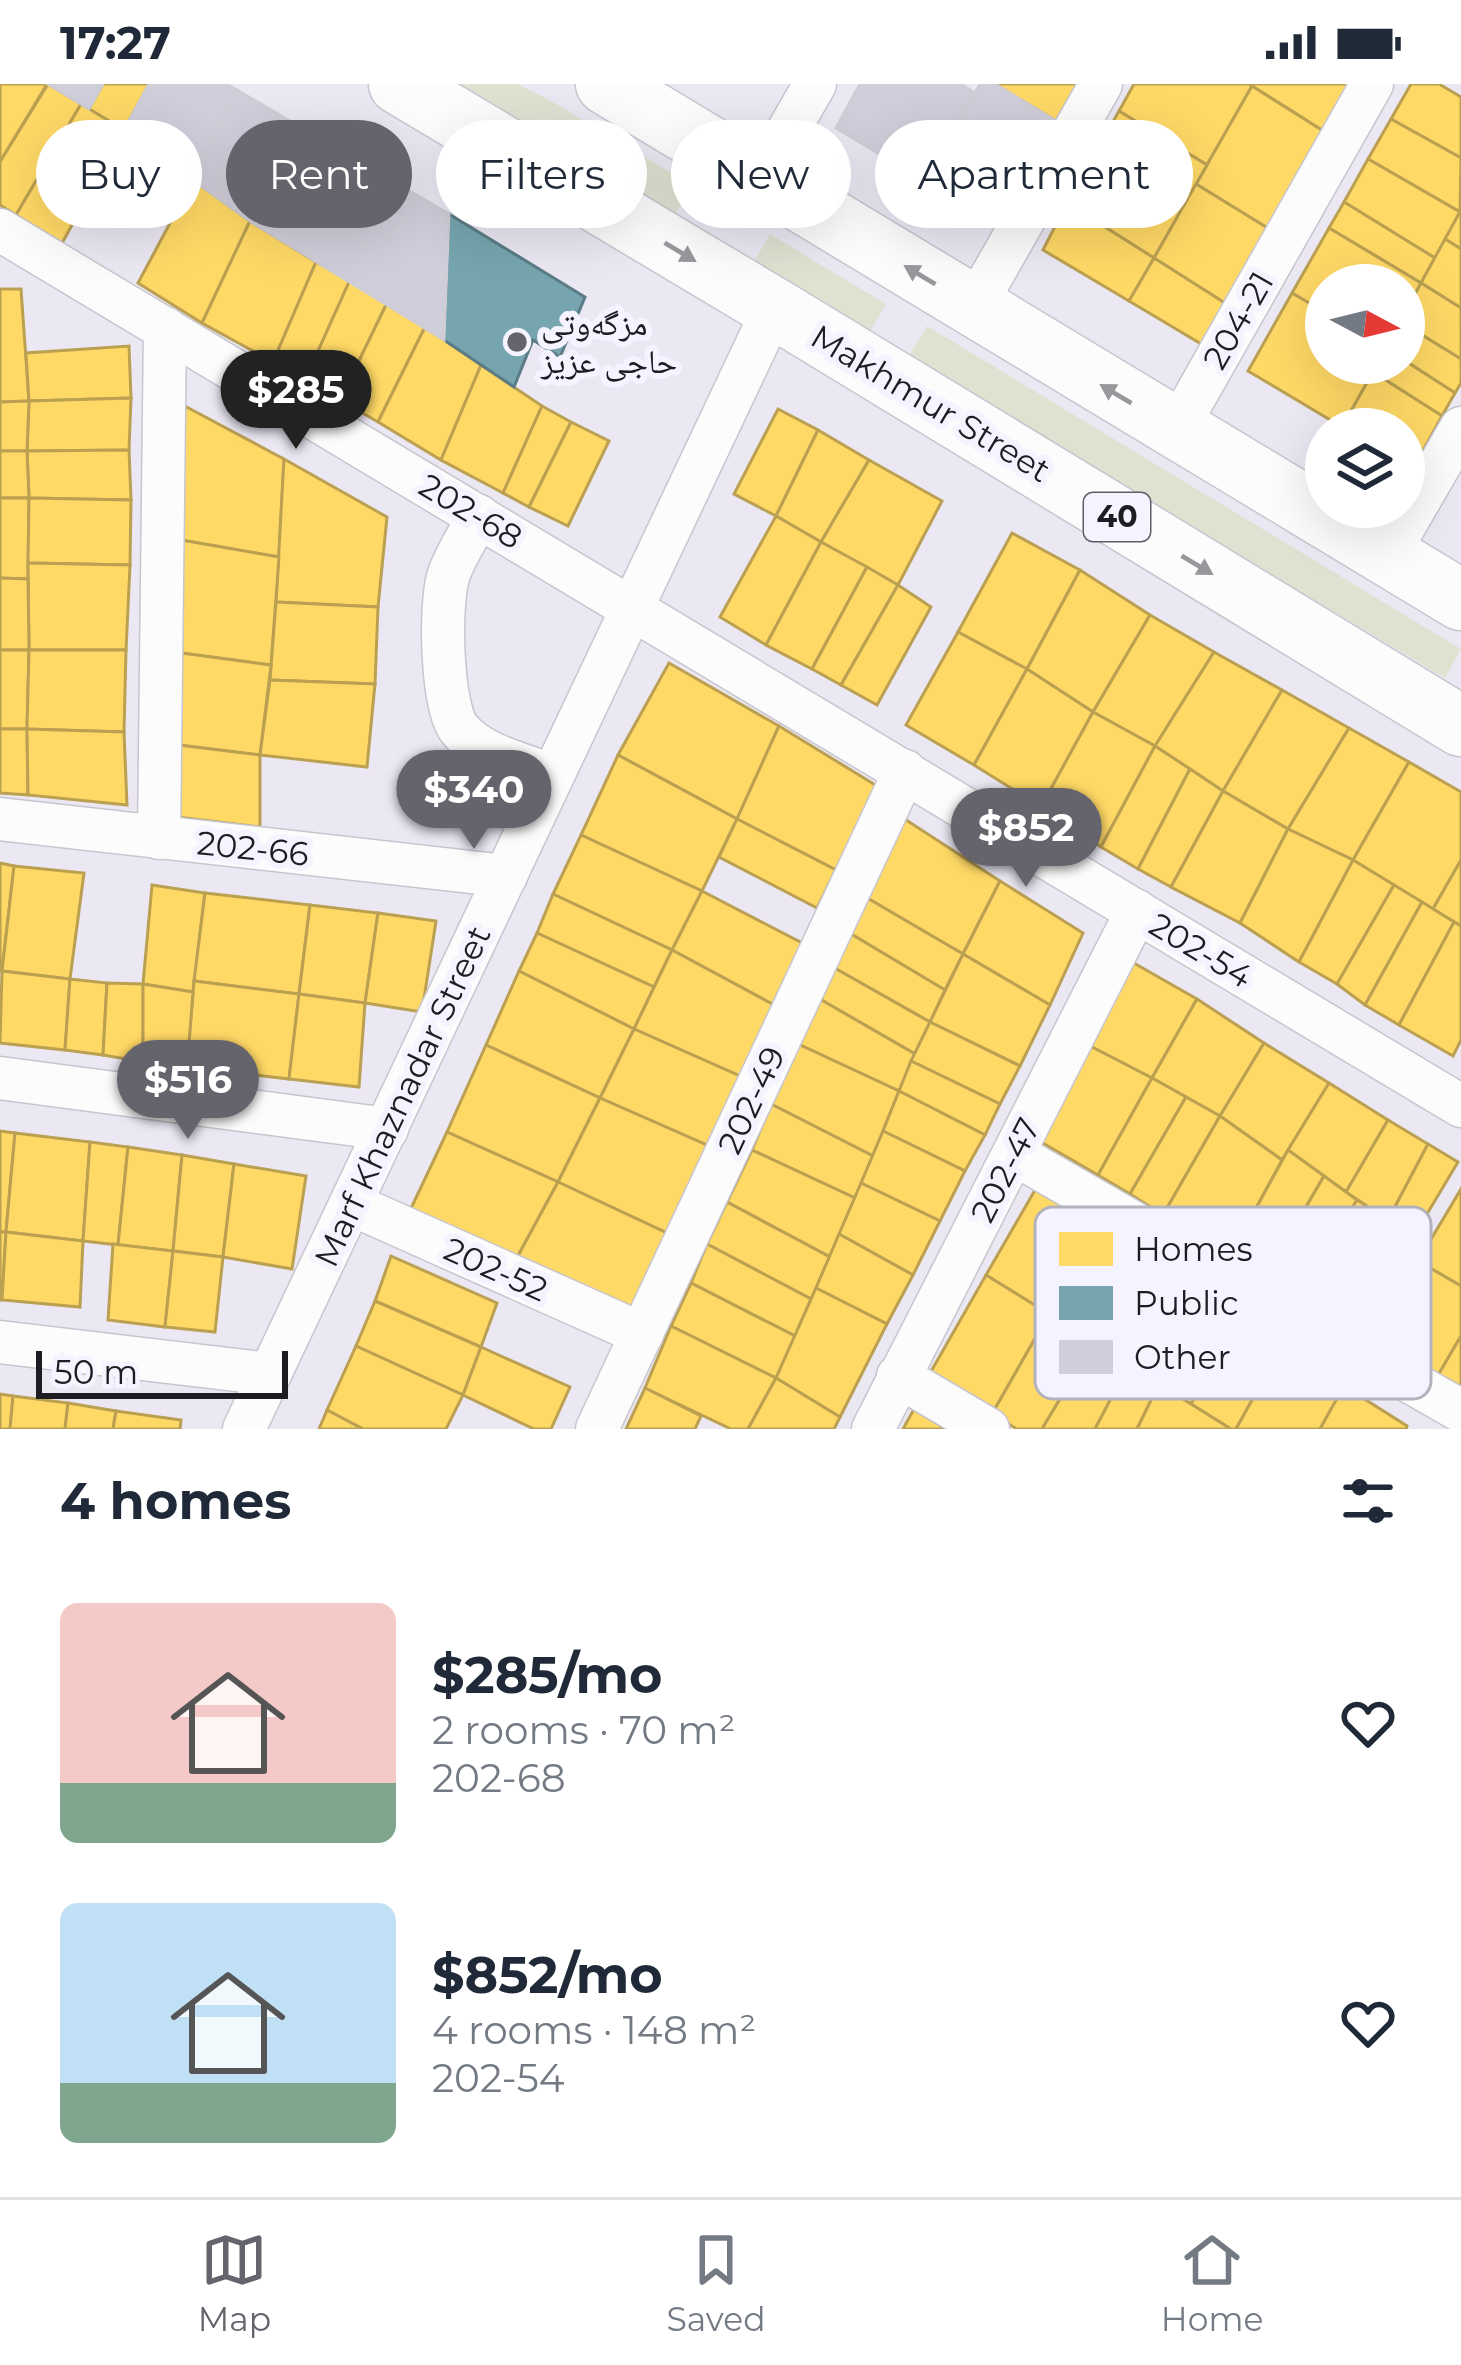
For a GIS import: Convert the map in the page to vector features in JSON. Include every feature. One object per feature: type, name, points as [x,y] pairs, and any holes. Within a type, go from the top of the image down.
[{"type":"highway","name":"Makhmur Street","points":[[399,84],[1461,726]]},
{"type":"highway","points":[[606,84],[671,123]]},
{"type":"highway","points":[[843,228],[1461,600]]},
{"type":"street","points":[[794,120],[815,84]]},
{"type":"street","points":[[974,308],[1101,84]]},
{"type":"street","name":"204-21","points":[[1176,430],[1372,84]]},
{"type":"street","name":"202-68","points":[[0,230],[632,608]]},
{"type":"street","name":"Marf Khaznadar Street","points":[[244,1429],[774,308]]},
{"type":"street","points":[[159,838],[165,328]]},
{"type":"street","points":[[1387,556],[1461,428]]},
{"type":"street","points":[[479,516],[448,576],[444,601],[442,630],[452,718],[461,733],[494,754],[551,775]]},
{"type":"street","name":"202-54","points":[[632,608],[1461,1106]]},
{"type":"street","name":"202-49","points":[[597,1429],[905,771]]},
{"type":"street","name":"202-66","points":[[0,819],[506,876]]},
{"type":"street","name":"202-47","points":[[872,1429],[1137,911]]},
{"type":"street","points":[[0,1078],[387,1129]]},
{"type":"street","points":[[1014,1154],[1106,1207]]},
{"type":"street","name":"202-52","points":[[351,1204],[642,1334]]},
{"type":"street","points":[[0,1342],[270,1375]]},
{"type":"street","points":[[898,1376],[988,1429]]},
{"type":"street","points":[[1431,1394],[1461,1411]]},
{"type":"shaded area","points":[[461,84],[517,84],[583,120],[520,120]]},
{"type":"shaded area","points":[[647,158],[671,172],[671,213],[647,198]]},
{"type":"shaded area","points":[[770,234],[886,304],[871,330],[754,261]]},
{"type":"shaded area","points":[[927,326],[1461,649],[1445,678],[908,357]]},
{"type":"building: Homes","points":[[0,84],[47,84],[0,162]]},
{"type":"building: Homes","points":[[48,84],[81,104],[72,120],[36,120],[36,181],[16,215],[0,205],[0,162]]},
{"type":"building: Homes","points":[[103,84],[149,84],[129,120],[107,120],[89,109]]},
{"type":"building: Homes","points":[[995,84],[1090,84],[1070,120],[1054,120]]},
{"type":"building: Homes","points":[[1134,84],[1252,86],[1207,165],[1193,156],[1193,120],[1134,120],[1119,111]]},
{"type":"building: Homes","points":[[1348,84],[1336,139],[1252,86]]},
{"type":"building: Homes","points":[[1411,84],[1439,84],[1461,97],[1461,158],[1391,119]]},
{"type":"building: Homes","points":[[1252,86],[1336,139],[1282,237],[1196,184]]},
{"type":"building: Homes","points":[[81,104],[107,120],[72,120]]},
{"type":"building: Homes","points":[[1391,119],[1461,158],[1460,212],[1368,159]]},
{"type":"building: Homes","points":[[1193,156],[1207,165],[1193,190]]},
{"type":"building: Homes","points":[[1368,159],[1460,212],[1435,258],[1344,202]]},
{"type":"building: Homes","points":[[36,181],[36,228],[70,228],[61,245],[16,215]]},
{"type":"building: Homes","points":[[1196,184],[1282,237],[1239,312],[1154,258],[1171,228],[1193,228]]},
{"type":"building: Homes","points":[[202,186],[226,204],[226,228],[247,228],[202,323],[138,283],[167,228],[202,228]]},
{"type":"building: Homes","points":[[1344,202],[1435,258],[1425,276],[1425,264],[1389,264],[1329,228]]},
{"type":"building: Homes","points":[[1461,210],[1461,249],[1445,239]]},
{"type":"building: Homes","points":[[247,228],[261,228],[316,262],[273,362],[202,323]]},
{"type":"building: Homes","points":[[1054,228],[1107,228],[1154,258],[1129,301],[1043,250]]},
{"type":"building: Homes","points":[[1107,228],[1171,228],[1154,258]]},
{"type":"building: Homes","points":[[1329,228],[1389,264],[1309,264]]},
{"type":"building: Homes","points":[[1445,239],[1461,249],[1461,308],[1425,286],[1425,276]]},
{"type":"building: Homes","points":[[1154,258],[1239,312],[1213,351],[1129,301]]},
{"type":"building: Homes","points":[[316,262],[350,280],[305,380],[273,362]]},
{"type":"building: Homes","points":[[1305,270],[1305,301],[1292,293]]},
{"type":"building: Homes","points":[[350,280],[387,303],[340,400],[305,380]]},
{"type":"building: Homes","points":[[1425,286],[1461,308],[1461,359],[1425,337]]},
{"type":"building: Homes","points":[[0,289],[21,289],[29,401],[0,402]]},
{"type":"building: Homes","points":[[1292,293],[1305,301],[1305,384],[1366,384],[1353,408],[1310,408],[1248,371]]},
{"type":"building: Homes","points":[[387,303],[425,327],[378,422],[340,400]]},
{"type":"building: Homes","points":[[425,327],[481,365],[441,460],[378,422]]},
{"type":"building: Homes","points":[[1425,337],[1461,359],[1461,383],[1455,393],[1425,374]]},
{"type":"building: Homes","points":[[129,346],[131,398],[29,401],[26,353]]},
{"type":"building: Homes","points":[[481,365],[542,406],[503,493],[441,460]]},
{"type":"building: Homes","points":[[1425,374],[1455,393],[1442,416],[1392,384],[1425,384]]},
{"type":"building: Homes","points":[[1366,384],[1392,384],[1442,416],[1425,447],[1425,408],[1353,408]]},
{"type":"building: Homes","points":[[131,398],[129,450],[27,451],[29,401]]},
{"type":"building: Homes","points":[[29,401],[27,451],[0,451],[0,402]]},
{"type":"building: Homes","points":[[181,404],[284,459],[279,557],[181,540]]},
{"type":"building: Homes","points":[[542,406],[571,422],[529,507],[503,493]]},
{"type":"building: Homes","points":[[778,409],[818,430],[776,516],[734,494]]},
{"type":"building: Homes","points":[[571,422],[609,441],[568,526],[529,507]]},
{"type":"building: Homes","points":[[818,430],[869,460],[821,542],[776,516]]},
{"type":"building: Homes","points":[[129,450],[131,500],[29,498],[27,451]]},
{"type":"building: Homes","points":[[0,451],[27,451],[29,498],[0,498]]},
{"type":"building: Homes","points":[[284,459],[387,517],[378,607],[276,602]]},
{"type":"building: Homes","points":[[869,460],[942,501],[898,585],[821,542]]},
{"type":"building: Homes","points":[[0,498],[29,498],[28,579],[0,578]]},
{"type":"building: Homes","points":[[29,498],[131,500],[130,565],[28,563]]},
{"type":"building: Homes","points":[[776,516],[821,542],[766,645],[720,617]]},
{"type":"building: Homes","points":[[1012,533],[1080,570],[1027,669],[958,632]]},
{"type":"building: Homes","points":[[181,540],[279,557],[271,665],[174,652]]},
{"type":"building: Homes","points":[[821,542],[867,567],[812,669],[766,645]]},
{"type":"building: Homes","points":[[28,563],[130,565],[126,650],[29,650]]},
{"type":"building: Homes","points":[[867,567],[898,585],[841,685],[812,669]]},
{"type":"building: Homes","points":[[1080,570],[1150,615],[1093,712],[1027,669]]},
{"type":"building: Homes","points":[[0,578],[28,579],[29,650],[0,650]]},
{"type":"building: Homes","points":[[898,585],[931,607],[877,705],[841,685]]},
{"type":"building: Homes","points":[[276,602],[378,607],[375,684],[270,680]]},
{"type":"building: Homes","points":[[1150,615],[1214,652],[1155,746],[1093,712]]},
{"type":"building: Homes","points":[[958,632],[1027,669],[974,765],[906,725]]},
{"type":"building: Homes","points":[[0,650],[29,650],[27,729],[0,729]]},
{"type":"building: Homes","points":[[29,650],[126,650],[124,732],[27,729]]},
{"type":"building: Homes","points":[[174,652],[271,665],[260,755],[170,744]]},
{"type":"building: Homes","points":[[1214,652],[1282,690],[1223,791],[1155,746]]},
{"type":"building: Homes","points":[[669,663],[779,726],[737,819],[618,755]]},
{"type":"building: Homes","points":[[1027,669],[1093,712],[1041,807],[974,765]]},
{"type":"building: Homes","points":[[270,680],[375,684],[367,767],[260,755]]},
{"type":"building: Homes","points":[[1282,690],[1349,728],[1288,829],[1223,791]]},
{"type":"building: Homes","points":[[1093,712],[1155,746],[1101,847],[1041,807]]},
{"type":"building: Homes","points":[[779,726],[877,786],[836,870],[737,819]]},
{"type":"building: Homes","points":[[1349,728],[1409,762],[1353,860],[1288,829]]},
{"type":"building: Homes","points":[[0,729],[27,729],[28,795],[0,793]]},
{"type":"building: Homes","points":[[27,729],[124,732],[127,805],[28,795]]},
{"type":"building: Homes","points":[[170,744],[260,755],[260,827],[177,817]]},
{"type":"building: Homes","points":[[1155,746],[1190,769],[1138,869],[1101,847]]},
{"type":"building: Homes","points":[[618,755],[737,819],[702,891],[581,835]]},
{"type":"building: Homes","points":[[1409,762],[1461,792],[1461,860],[1433,909],[1353,860]]},
{"type":"building: Homes","points":[[1190,769],[1223,791],[1171,887],[1138,869]]},
{"type":"building: Homes","points":[[1223,791],[1288,829],[1240,923],[1171,887]]},
{"type":"building: Homes","points":[[900,816],[1000,881],[963,954],[862,895]]},
{"type":"building: Homes","points":[[737,819],[836,870],[817,908],[719,857]]},
{"type":"building: Homes","points":[[1288,829],[1353,860],[1299,962],[1240,923]]},
{"type":"building: Homes","points":[[581,835],[702,891],[672,950],[553,894]]},
{"type":"building: Homes","points":[[1353,860],[1394,885],[1337,984],[1299,962]]},
{"type":"building: Homes","points":[[1461,860],[1461,926],[1433,909]]},
{"type":"building: Homes","points":[[0,863],[14,866],[2,971],[0,970]]},
{"type":"building: Homes","points":[[14,866],[84,873],[70,979],[2,971]]},
{"type":"building: Homes","points":[[1000,881],[1083,933],[1050,1005],[963,954]]},
{"type":"building: Homes","points":[[152,885],[205,893],[193,992],[143,984]]},
{"type":"building: Homes","points":[[1394,885],[1422,902],[1365,1005],[1337,984]]},
{"type":"building: Homes","points":[[702,891],[804,944],[776,1006],[672,950]]},
{"type":"building: Homes","points":[[205,893],[310,905],[299,994],[194,981]]},
{"type":"building: Homes","points":[[553,894],[672,950],[654,987],[537,933]]},
{"type":"building: Homes","points":[[862,895],[963,954],[945,990],[846,931]]},
{"type":"building: Homes","points":[[1422,902],[1454,922],[1399,1025],[1365,1005]]},
{"type":"building: Homes","points":[[310,905],[378,913],[365,1003],[299,994]]},
{"type":"building: Homes","points":[[378,913],[436,921],[422,1012],[365,1003]]},
{"type":"building: Homes","points":[[1454,922],[1461,926],[1461,1040],[1453,1056],[1399,1025]]},
{"type":"building: Homes","points":[[846,931],[945,990],[930,1022],[831,966]]},
{"type":"building: Homes","points":[[537,933],[654,987],[634,1029],[519,971]]},
{"type":"building: Homes","points":[[672,950],[776,1006],[740,1076],[634,1029]]},
{"type":"building: Homes","points":[[963,954],[1050,1005],[1020,1066],[930,1022]]},
{"type":"building: Homes","points":[[1132,962],[1197,999],[1152,1078],[1090,1046]]},
{"type":"building: Homes","points":[[831,966],[930,1022],[915,1054],[818,998]]},
{"type":"building: Homes","points":[[2,971],[70,979],[65,1050],[0,1043]]},
{"type":"building: Homes","points":[[519,971],[634,1029],[600,1098],[486,1045]]},
{"type":"building: Homes","points":[[70,979],[107,983],[103,1055],[65,1050]]},
{"type":"building: Homes","points":[[194,981],[299,994],[289,1079],[187,1067]]},
{"type":"building: Homes","points":[[107,983],[143,984],[143,1062],[103,1055]]},
{"type":"building: Homes","points":[[143,984],[193,992],[187,1067],[143,1062]]},
{"type":"building: Homes","points":[[299,994],[365,1003],[359,1087],[289,1079]]},
{"type":"building: Homes","points":[[818,998],[915,1054],[899,1091],[798,1044]]},
{"type":"building: Homes","points":[[1197,999],[1264,1043],[1220,1116],[1152,1078]]},
{"type":"building: Homes","points":[[930,1022],[1020,1066],[1000,1104],[911,1061]]},
{"type":"building: Homes","points":[[634,1029],[740,1076],[709,1146],[600,1098]]},
{"type":"building: Homes","points":[[1264,1043],[1329,1083],[1282,1160],[1220,1116]]},
{"type":"building: Homes","points":[[798,1044],[899,1091],[873,1156],[771,1104]]},
{"type":"building: Homes","points":[[486,1045],[600,1098],[558,1182],[447,1132]]},
{"type":"building: Homes","points":[[1090,1046],[1152,1078],[1098,1175],[1041,1142]]},
{"type":"building: Homes","points":[[911,1061],[1000,1104],[985,1135],[899,1091]]},
{"type":"building: Homes","points":[[1152,1078],[1186,1097],[1130,1194],[1098,1175]]},
{"type":"building: Homes","points":[[1329,1083],[1388,1120],[1346,1192],[1288,1150]]},
{"type":"building: Homes","points":[[899,1091],[985,1135],[965,1171],[883,1131]]},
{"type":"building: Homes","points":[[1186,1097],[1220,1116],[1168,1207],[1150,1207],[1130,1194]]},
{"type":"building: Homes","points":[[600,1098],[709,1146],[667,1233],[558,1182]]},
{"type":"building: Homes","points":[[771,1104],[873,1156],[855,1198],[752,1150]]},
{"type":"building: Homes","points":[[1220,1116],[1282,1160],[1257,1207],[1168,1207]]},
{"type":"building: Homes","points":[[1388,1120],[1428,1144],[1395,1207],[1368,1207],[1346,1192]]},
{"type":"building: Homes","points":[[0,1131],[15,1133],[6,1232],[0,1232]]},
{"type":"building: Homes","points":[[883,1131],[965,1171],[940,1221],[861,1183]]},
{"type":"building: Homes","points":[[447,1132],[558,1182],[513,1265],[405,1221]]},
{"type":"building: Homes","points":[[15,1133],[90,1142],[83,1241],[6,1232]]},
{"type":"building: Homes","points":[[90,1142],[128,1147],[118,1245],[83,1241]]},
{"type":"building: Homes","points":[[1428,1144],[1458,1162],[1431,1207],[1395,1207]]},
{"type":"building: Homes","points":[[128,1147],[182,1155],[173,1251],[118,1245]]},
{"type":"building: Homes","points":[[752,1150],[855,1198],[830,1257],[727,1202]]},
{"type":"building: Homes","points":[[1288,1150],[1324,1176],[1306,1207],[1257,1207]]},
{"type":"building: Homes","points":[[182,1155],[234,1164],[223,1257],[173,1251]]},
{"type":"building: Homes","points":[[234,1164],[306,1176],[292,1269],[223,1257]]},
{"type":"building: Homes","points":[[1324,1176],[1357,1200],[1353,1207],[1306,1207]]},
{"type":"building: Homes","points":[[558,1182],[667,1233],[628,1318],[513,1265]]},
{"type":"building: Homes","points":[[861,1183],[940,1221],[913,1275],[839,1234]]},
{"type":"building: Homes","points":[[1461,1189],[1461,1286],[1431,1269],[1431,1239]]},
{"type":"building: Homes","points":[[1035,1190],[1065,1207],[1035,1207],[1035,1305],[986,1275]]},
{"type":"building: Homes","points":[[727,1202],[830,1257],[811,1299],[707,1244]]},
{"type":"building: Homes","points":[[0,1232],[6,1232],[2,1300],[0,1300]]},
{"type":"building: Homes","points":[[6,1232],[83,1241],[80,1307],[2,1300]]},
{"type":"building: Homes","points":[[839,1234],[913,1275],[887,1324],[816,1288]]},
{"type":"building: Homes","points":[[113,1244],[173,1251],[165,1327],[108,1320]]},
{"type":"building: Homes","points":[[707,1244],[811,1299],[795,1336],[691,1283]]},
{"type":"building: Homes","points":[[173,1251],[223,1257],[215,1332],[165,1327]]},
{"type":"building: Homes","points":[[391,1256],[497,1303],[481,1347],[375,1301]]},
{"type":"building: Homes","points":[[1431,1269],[1461,1286],[1461,1336],[1437,1377],[1431,1373]]},
{"type":"building: Homes","points":[[986,1275],[1035,1305],[1035,1339],[992,1414],[929,1375]]},
{"type":"building: Homes","points":[[691,1283],[795,1336],[776,1378],[671,1326]]},
{"type":"building: Homes","points":[[816,1288],[887,1324],[840,1417],[776,1378]]},
{"type":"building: Homes","points":[[375,1301],[481,1347],[463,1395],[356,1346]]},
{"type":"building: Homes","points":[[671,1326],[776,1378],[748,1429],[731,1429],[645,1388]]},
{"type":"building: Homes","points":[[1461,1336],[1461,1391],[1437,1377]]},
{"type":"building: Homes","points":[[1035,1339],[1035,1399],[1060,1399],[1042,1429],[1017,1429],[992,1414]]},
{"type":"building: Homes","points":[[356,1346],[463,1395],[446,1429],[363,1429],[327,1410]]},
{"type":"building: Homes","points":[[481,1347],[570,1387],[551,1429],[534,1429],[463,1395]]},
{"type":"building: Homes","points":[[776,1378],[840,1417],[834,1429],[748,1429]]},
{"type":"building: Homes","points":[[645,1388],[701,1416],[695,1429],[626,1429]]},
{"type":"building: Homes","points":[[0,1394],[13,1396],[10,1429],[0,1429]]},
{"type":"building: Homes","points":[[13,1396],[68,1403],[65,1429],[10,1429]]},
{"type":"building: Homes","points":[[1060,1399],[1111,1399],[1095,1429],[1042,1429]]},
{"type":"building: Homes","points":[[1111,1399],[1152,1399],[1137,1429],[1095,1429]]},
{"type":"building: Homes","points":[[1152,1399],[1183,1399],[1231,1429],[1137,1429]]},
{"type":"building: Homes","points":[[1194,1399],[1253,1399],[1236,1429],[1191,1404]]},
{"type":"building: Homes","points":[[1253,1399],[1337,1399],[1320,1429],[1236,1429]]},
{"type":"building: Homes","points":[[1337,1399],[1364,1399],[1407,1426],[1406,1429],[1320,1429]]},
{"type":"building: Homes","points":[[68,1403],[116,1411],[113,1429],[65,1429]]},
{"type":"building: Homes","points":[[914,1409],[946,1429],[903,1429]]},
{"type":"building: Homes","points":[[327,1410],[363,1429],[319,1429]]},
{"type":"building: Homes","points":[[116,1411],[181,1420],[180,1429],[113,1429]]},
{"type":"building: Public","points":[[448,228],[472,228],[585,297],[560,357],[533,340],[514,387],[444,340]]},
{"type":"building: Other","points":[[48,84],[103,84],[89,109]]},
{"type":"building: Other","points":[[149,84],[226,84],[237,90],[202,162],[202,120],[129,120]]},
{"type":"building: Other","points":[[860,84],[961,84],[975,93],[960,120],[875,120],[875,151],[851,137],[851,120],[840,120]]},
{"type":"building: Other","points":[[980,84],[995,84],[1054,120],[960,120]]},
{"type":"building: Other","points":[[237,90],[288,120],[226,120],[226,204],[202,186],[202,162]]},
{"type":"building: Other","points":[[412,192],[436,206],[436,228],[448,228],[444,340],[261,228],[412,228]]},
{"type":"place","name":"مزگەوتی حاجی عزیز","points":[[517,342]]}]
